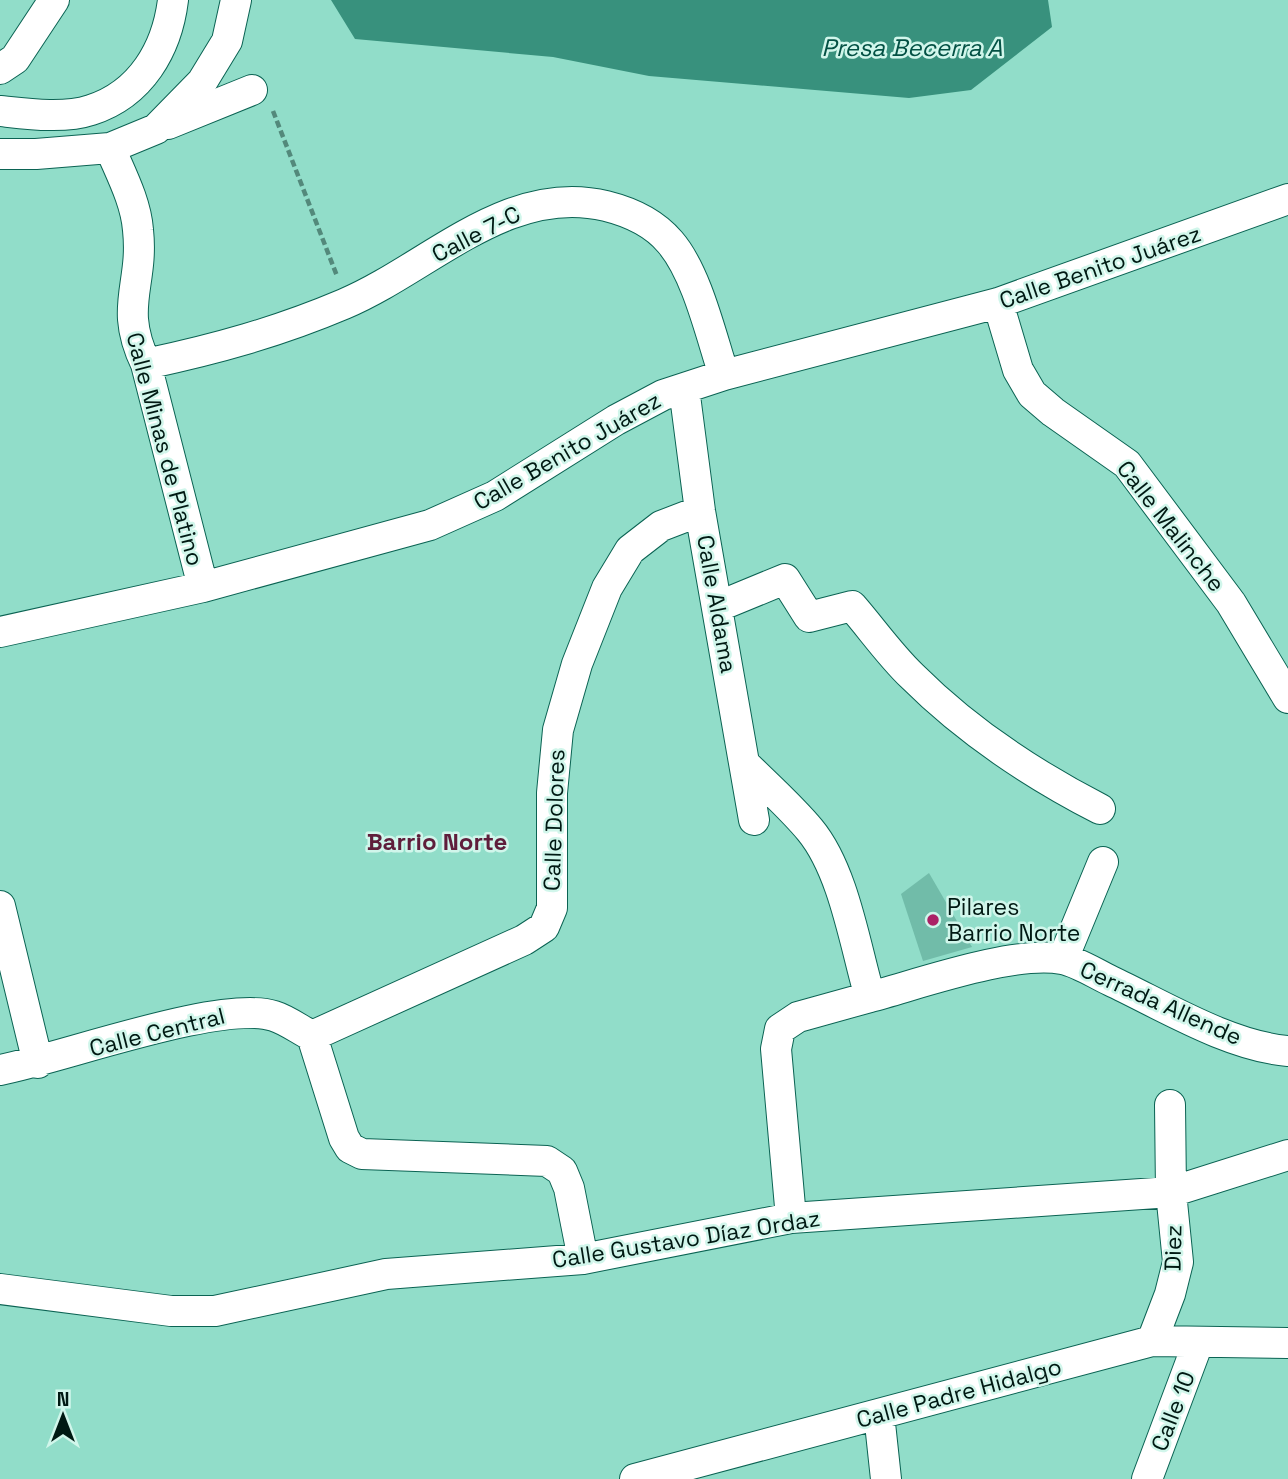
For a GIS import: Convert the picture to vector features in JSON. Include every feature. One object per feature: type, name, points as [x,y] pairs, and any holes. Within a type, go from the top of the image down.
[{"type":"street","points":[[0,69],[15,58],[54,0]]},
{"type":"street","points":[[0,111],[38,115],[91,110],[140,82],[164,39],[173,0]]},
{"type":"street","points":[[156,129],[202,82],[226,41],[236,0]]},
{"type":"street","points":[[0,153],[36,154],[110,148],[252,90]]},
{"type":"street","name":"Calle Minas de Platino","points":[[110,148],[132,202],[138,230],[130,316],[134,338],[146,364],[203,587]]},
{"type":"street","name":"Calle 7-C","points":[[146,364],[232,346],[348,302],[509,213],[546,202],[589,202],[624,210],[649,223],[671,243],[689,273],[724,374]]},
{"type":"street","name":"Calle Benito Juárez","points":[[0,632],[203,587],[430,525],[495,496],[616,420],[663,395],[724,374],[998,303],[1286,204]]},
{"type":"street","name":"Calle Malinche","points":[[998,303],[1018,370],[1032,394],[1127,464],[1231,603],[1288,698]]},
{"type":"street","name":"Calle Aldama","points":[[684,388],[700,511],[754,820]]},
{"type":"street","name":"Calle Dolores","points":[[312,1036],[524,940],[544,927],[552,908],[552,793],[558,730],[577,664],[607,588],[630,551],[661,526],[700,511]]},
{"type":"street","points":[[717,607],[785,579],[809,617],[852,606],[911,676],[972,729],[1046,781],[1101,809]]},
{"type":"street","points":[[746,765],[811,831],[823,850],[835,873],[870,997]]},
{"type":"street","points":[[1063,959],[1103,862]]},
{"type":"street","points":[[0,906],[38,1063]]},
{"type":"street","name":"Cerrada Allende","points":[[790,1218],[776,1049],[780,1029],[798,1017],[1002,963],[1029,959],[1063,959],[1235,1038],[1288,1051]]},
{"type":"street","name":"Calle Central","points":[[0,1070],[38,1063],[199,1018],[239,1012],[273,1016],[312,1036]]},
{"type":"street","points":[[312,1036],[344,1138],[350,1148],[362,1154],[548,1161],[562,1171],[569,1188],[583,1259]]},
{"type":"street","name":"Diez","points":[[1152,1341],[1170,1294],[1178,1262],[1171,1192],[1170,1105]]},
{"type":"street","name":"Calle Gustavo Díaz Ordaz","points":[[0,1289],[170,1311],[215,1311],[386,1274],[583,1259],[790,1218],[1171,1192],[1288,1155]]},
{"type":"street","name":"Calle Padre Hidalgo","points":[[635,1479],[1152,1341],[1288,1343]]},
{"type":"street","name":"Calle 10","points":[[1147,1479],[1198,1343]]},
{"type":"street","points":[[880,1415],[886,1479]]},
{"type":"path","points":[[252,90],[263,93],[272,107],[348,302]]},
{"type":"water","name":"Presa Becerra A","points":[[331,0],[1048,0],[1052,27],[971,90],[909,98],[649,76],[553,57],[355,39]]},
{"type":"building","name":"Pilares Barrio Norte","points":[[929,873],[972,947],[923,961],[901,894]]},
{"type":"place","name":"Pilares Barrio Norte","points":[[933,920]]},
{"type":"district","name":"Barrio Norte","points":[[437,842]]}]
